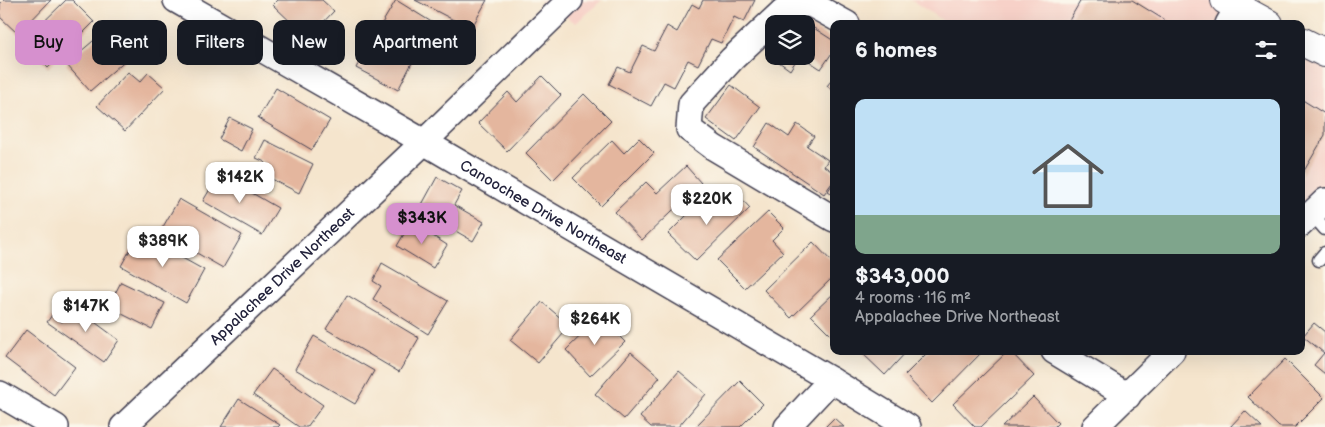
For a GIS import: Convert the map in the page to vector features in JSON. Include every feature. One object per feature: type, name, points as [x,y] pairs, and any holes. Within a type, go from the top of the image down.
[{"type":"street","name":"Canoochee Drive Northeast","points":[[176,0],[424,142],[908,427]]},
{"type":"street","name":"Appalachee Drive Northeast","points":[[123,427],[424,142],[570,0]]},
{"type":"street","points":[[830,217],[713,147],[689,129],[691,104],[732,59],[783,11],[809,4],[839,20]]},
{"type":"street","points":[[1233,8],[1260,20]]},
{"type":"street","points":[[1305,43],[1325,53]]},
{"type":"street","points":[[1061,355],[1128,396]]},
{"type":"street","points":[[1095,427],[1168,355]]},
{"type":"street","points":[[787,427],[831,380]]},
{"type":"street","points":[[0,394],[56,427]]},
{"type":"shaded area","points":[[540,0],[602,0],[576,23]]},
{"type":"shaded area","points":[[911,0],[1242,0],[1258,20],[942,20]]},
{"type":"shaded area","points":[[1305,48],[1325,59],[1325,188],[1305,204]]},
{"type":"building","points":[[4,0],[51,0],[32,20],[15,20],[15,31],[0,17],[0,4]]},
{"type":"building","points":[[66,0],[72,0],[92,20],[92,24],[82,34],[82,20],[46,20]]},
{"type":"building","points":[[278,0],[322,0],[334,11],[325,20],[289,20],[273,5]]},
{"type":"building","points":[[396,0],[428,20],[384,20]]},
{"type":"building","points":[[415,0],[487,0],[476,20],[454,20]]},
{"type":"building","points":[[703,0],[755,0],[744,22],[734,17],[721,43],[711,39],[698,65],[688,60],[674,87],[664,82],[651,106],[609,84],[618,67],[630,72],[643,46],[654,51],[667,26],[677,32],[692,4],[699,8]]},
{"type":"building","points":[[1081,0],[1132,0],[1164,20],[1069,20]]},
{"type":"building","points":[[815,29],[830,38],[830,56],[821,69],[815,65]]},
{"type":"building","points":[[92,42],[92,65],[120,65],[90,91],[67,65],[82,65],[82,50]]},
{"type":"building","points":[[358,65],[411,65],[398,90],[356,68]]},
{"type":"building","points":[[783,65],[793,65],[790,70]]},
{"type":"building","points":[[128,72],[140,82],[148,73],[165,88],[125,131],[97,106]]},
{"type":"building","points":[[542,76],[561,95],[507,151],[478,123],[508,92],[517,102]]},
{"type":"building","points":[[731,85],[760,107],[736,141],[706,119]]},
{"type":"building","points":[[276,88],[330,120],[312,150],[258,118]]},
{"type":"building","points":[[584,94],[611,121],[553,180],[526,153]]},
{"type":"building","points":[[1305,102],[1325,114],[1325,135],[1305,169]]},
{"type":"building","points":[[230,118],[252,129],[241,151],[219,139]]},
{"type":"building","points":[[769,123],[789,137],[797,124],[814,136],[807,146],[828,160],[824,166],[830,170],[830,186],[824,194],[754,147]]},
{"type":"building","points":[[639,138],[654,153],[601,206],[573,178],[612,140],[624,153]]},
{"type":"building","points":[[265,140],[313,164],[299,193],[260,173],[265,162],[256,158]]},
{"type":"building","points":[[686,166],[701,183],[642,240],[615,212],[646,182],[657,193]]},
{"type":"building","points":[[219,174],[278,208],[262,235],[203,201]]},
{"type":"building","points":[[437,177],[462,191],[454,205],[484,222],[473,241],[419,210]]},
{"type":"building","points":[[736,193],[750,208],[696,261],[668,234],[703,199],[717,212]]},
{"type":"building","points":[[179,199],[242,235],[223,268],[160,232]]},
{"type":"building","points":[[768,212],[784,228],[772,240],[783,252],[745,288],[717,260]]},
{"type":"building","points":[[411,222],[447,245],[433,268],[397,246]]},
{"type":"building","points":[[139,234],[204,270],[186,303],[121,266]]},
{"type":"building","points":[[813,242],[830,260],[830,280],[791,318],[764,290]]},
{"type":"building","points":[[382,263],[448,301],[428,334],[373,299],[381,286],[373,281]]},
{"type":"building","points":[[121,282],[165,303],[152,329],[108,307]]},
{"type":"building","points":[[347,295],[419,338],[399,372],[326,329]]},
{"type":"building","points":[[830,297],[830,334],[811,315]]},
{"type":"building","points":[[542,302],[570,326],[538,363],[510,340]]},
{"type":"building","points":[[73,306],[119,340],[104,362],[47,322],[52,315],[62,322]]},
{"type":"building","points":[[600,317],[625,342],[590,376],[566,350]]},
{"type":"building","points":[[1314,323],[1325,332],[1325,374],[1314,365],[1324,353],[1305,338],[1305,334]]},
{"type":"building","points":[[26,330],[75,367],[54,395],[5,358]]},
{"type":"building","points":[[314,336],[374,371],[355,404],[295,369]]},
{"type":"building","points":[[631,352],[660,377],[624,419],[595,394]]},
{"type":"building","points":[[864,355],[903,355],[885,375]]},
{"type":"building","points":[[925,355],[979,355],[932,403],[905,375]]},
{"type":"building","points":[[1004,355],[1014,355],[1034,376],[981,427],[975,427],[953,404]]},
{"type":"building","points":[[1285,359],[1324,398],[1295,427],[1279,427],[1248,397]]},
{"type":"building","points":[[272,369],[323,405],[307,427],[299,427],[253,395]]},
{"type":"building","points":[[679,371],[706,394],[678,427],[651,427],[640,417]]},
{"type":"building","points":[[740,381],[763,404],[740,427],[695,427]]},
{"type":"building","points":[[1033,397],[1058,423],[1054,427],[1002,427]]},
{"type":"building","points":[[239,399],[280,425],[278,427],[221,427]]},
{"type":"building","points":[[1245,411],[1262,427],[1230,427]]},
{"type":"building","points":[[834,418],[844,427],[825,427]]}]
